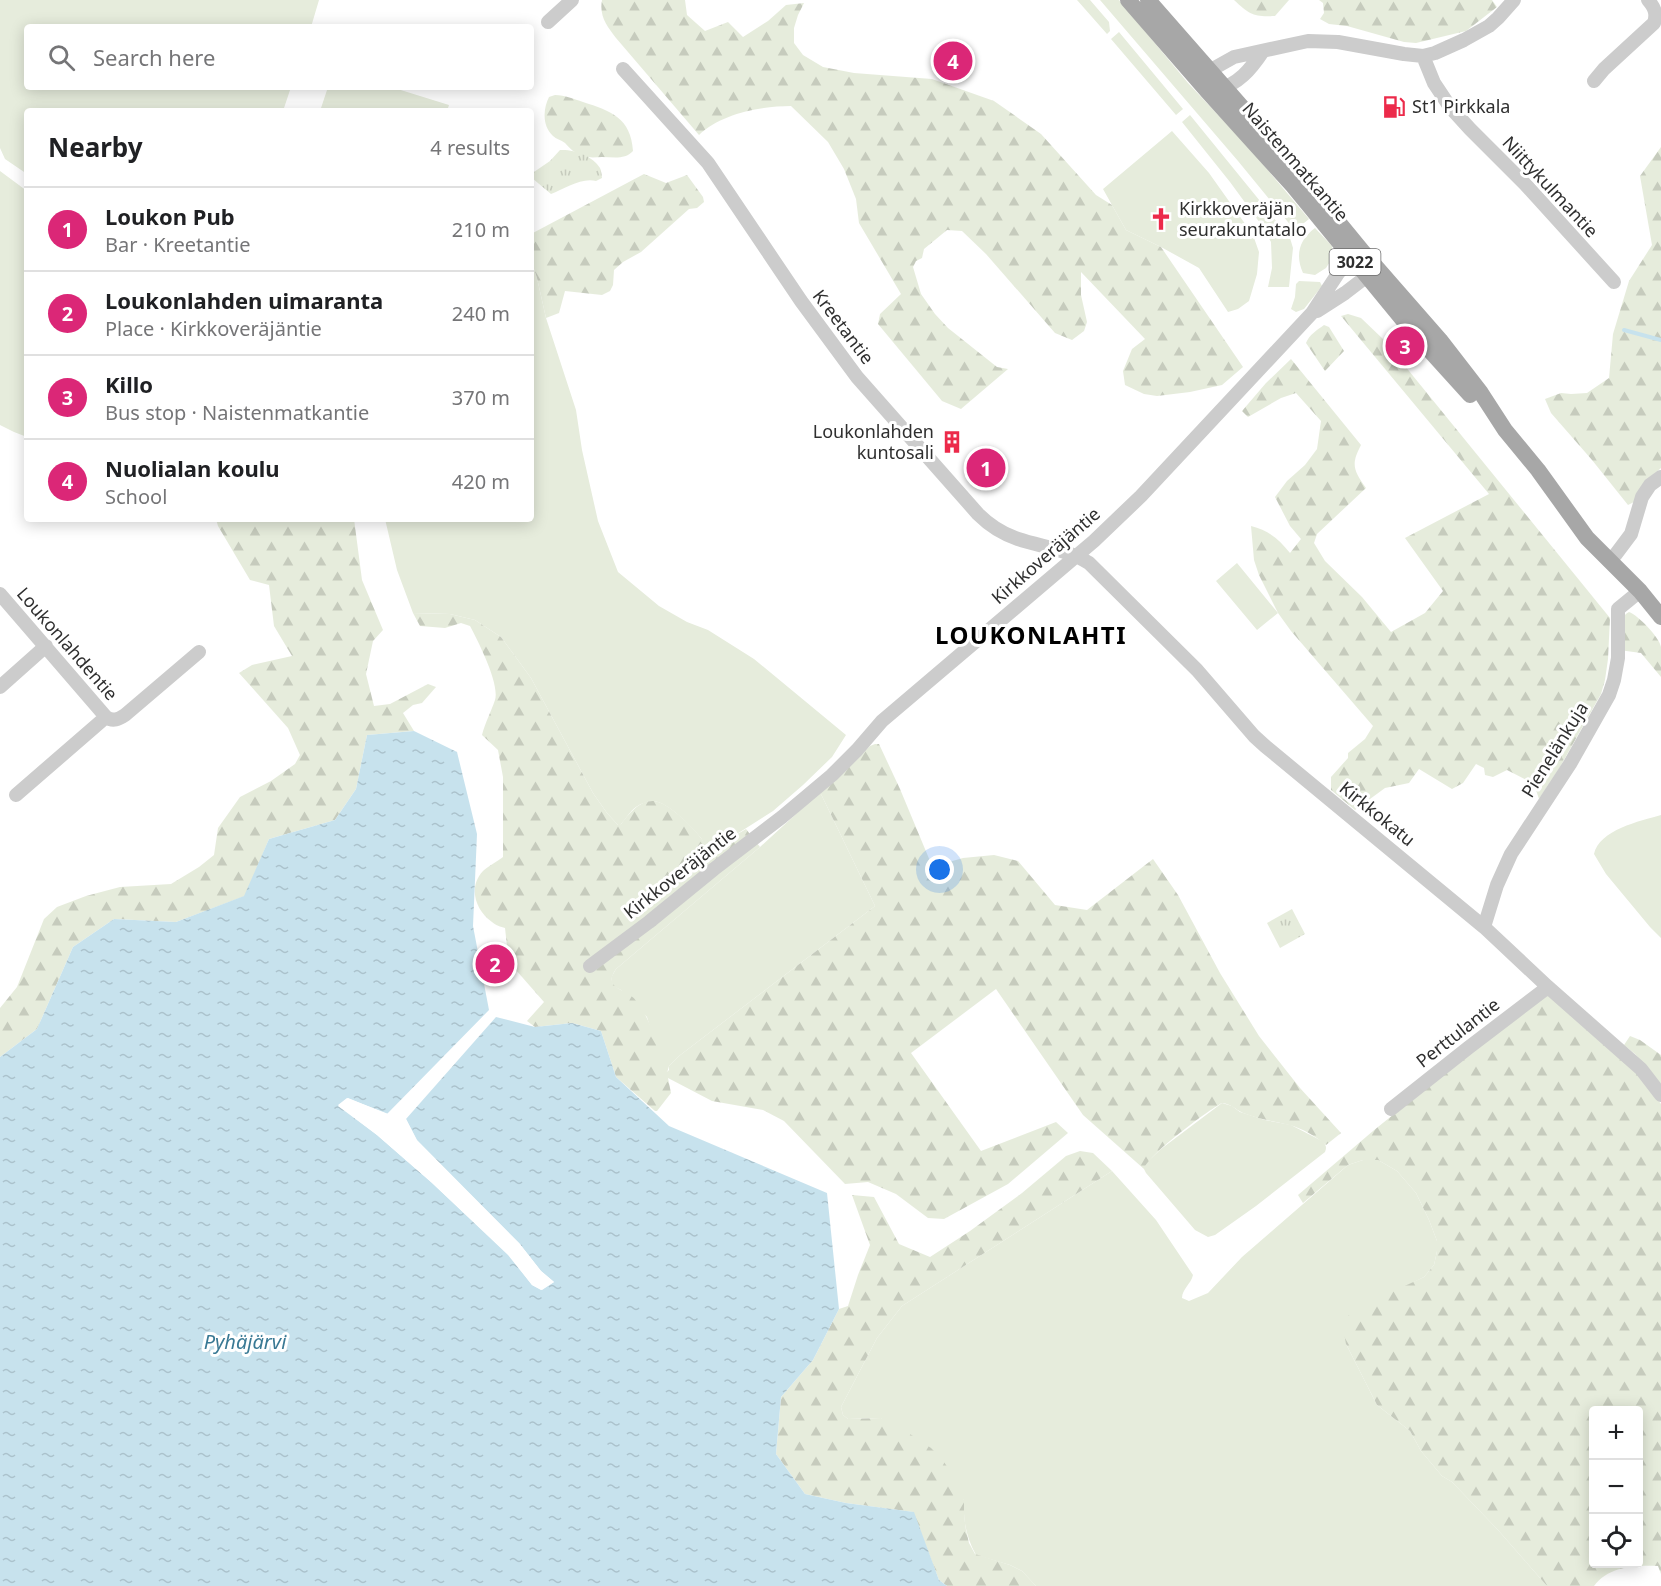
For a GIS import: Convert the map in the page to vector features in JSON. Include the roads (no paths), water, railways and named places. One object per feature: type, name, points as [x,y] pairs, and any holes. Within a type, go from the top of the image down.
[{"type":"main road","name":"Naistenmatkantie","points":[[1128,0],[1206,83],[1293,186],[1357,255],[1451,375],[1505,430],[1538,470],[1566,498],[1661,616]]},
{"type":"main road","name":"Naistenmatkantie","points":[[1148,0],[1206,83],[1225,88],[1276,146],[1357,255]]},
{"type":"street","points":[[548,22],[572,0]]},
{"type":"street","points":[[1206,83],[1234,57],[1295,43],[1320,41],[1423,56],[1435,53],[1479,32],[1498,18],[1514,0]]},
{"type":"street","points":[[1594,81],[1653,24],[1656,16],[1648,0]]},
{"type":"street","points":[[1225,88],[1247,73],[1263,51]]},
{"type":"street","name":"Niittykulmantie","points":[[1423,56],[1434,83],[1450,107],[1525,184],[1614,282]]},
{"type":"street","name":"Kreetantie","points":[[623,69],[708,163],[801,301],[857,377],[978,514],[1016,539],[1076,555]]},
{"type":"street","name":"Kirkkoveräjäntie","points":[[590,966],[649,922],[832,775],[882,721],[1094,540],[1141,496],[1312,313],[1339,272],[1357,255]]},
{"type":"street","name":"Kirkkoveräjäntie","points":[[1312,313],[1372,273]]},
{"type":"street","points":[[1612,558],[1631,534],[1642,498],[1650,485],[1661,477]]},
{"type":"street","name":"Kirkkokatu","points":[[1076,555],[1089,563],[1197,670],[1264,746],[1484,927],[1641,1069],[1661,1095]]},
{"type":"street","name":"Pienelänkuja","points":[[1484,927],[1497,885],[1511,854],[1570,764],[1609,695],[1618,658],[1618,609],[1640,591]]},
{"type":"street","name":"Loukonlahdentie","points":[[0,594],[106,717],[113,720],[125,715],[199,652]]},
{"type":"street","points":[[0,687],[46,646]]},
{"type":"street","name":"Loukonlahdentie","points":[[16,795],[106,717]]},
{"type":"street","name":"Perttulantie","points":[[1392,1109],[1548,987]]},
{"type":"water","name":"Pyhäjärvi","points":[[414,731],[457,752],[477,834],[473,926],[489,1010],[387,1114],[348,1098],[338,1106],[377,1135],[431,1182],[509,1255],[532,1285],[541,1290],[554,1282],[541,1271],[519,1243],[417,1140],[406,1119],[496,1017],[535,1027],[572,1023],[601,1031],[616,1077],[669,1126],[827,1193],[839,1309],[813,1360],[781,1397],[776,1454],[805,1494],[846,1503],[914,1512],[939,1580],[947,1586],[0,1586],[0,1057],[37,1029],[73,947],[114,919],[176,922],[244,896],[269,839],[335,820],[356,789],[367,735]]},
{"type":"waterway","points":[[1624,330],[1661,340]]},
{"type":"place","name":"Nuolialan koulu","points":[[953,61]]},
{"type":"place","name":"St1 Pirkkala","points":[[1394,107]]},
{"type":"place","name":"Kirkkoveräjän seurakuntatalo","points":[[1161,219]]},
{"type":"place","name":"Killo","points":[[1405,346]]},
{"type":"place","name":"Loukonlahden kuntosali","points":[[952,442]]},
{"type":"place","name":"Loukon Pub","points":[[986,468]]},
{"type":"place","name":"Loukonlahden uimaranta","points":[[495,964]]},
{"type":"district","name":"LOUKONLAHTI","points":[[1031,636]]}]
